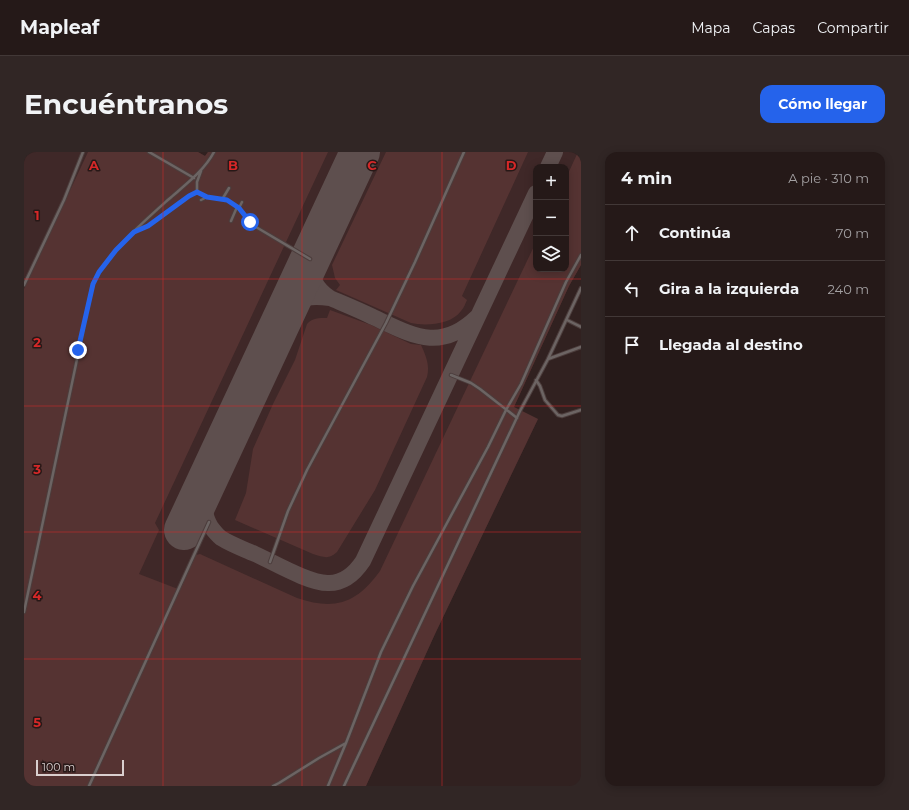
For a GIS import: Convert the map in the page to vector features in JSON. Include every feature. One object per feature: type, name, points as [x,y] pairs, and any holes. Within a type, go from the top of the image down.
[{"type":"lane","points":[[24,285],[64,200],[83,152]]},
{"type":"lane","points":[[149,152],[194,178]]},
{"type":"lane","points":[[24,612],[93,284],[99,272],[116,250],[194,178],[214,152]]},
{"type":"lane","points":[[270,562],[288,511],[307,470],[386,323],[464,152]]},
{"type":"lane","points":[[197,192],[199,176],[203,168]]},
{"type":"lane","points":[[222,198],[229,188]]},
{"type":"lane","points":[[134,232],[148,226],[189,196],[197,192]]},
{"type":"lane","points":[[197,192],[207,197],[222,198],[227,200],[238,208],[256,227],[310,260]]},
{"type":"lane","points":[[201,200],[207,197]]},
{"type":"lane","points":[[231,221],[242,202]]},
{"type":"lane","points":[[328,786],[381,652],[412,586],[521,384],[566,282],[581,255]]},
{"type":"lane","points":[[344,786],[520,411],[548,359],[581,288]]},
{"type":"lane","points":[[567,320],[581,327]]},
{"type":"lane","points":[[548,359],[581,347]]},
{"type":"lane","points":[[451,375],[471,383],[517,418]]},
{"type":"lane","points":[[536,380],[545,400],[558,415],[562,416],[581,410]]},
{"type":"lane","points":[[89,786],[209,522]]},
{"type":"lane","points":[[273,786],[346,743]]},
{"type":"shaded area","points":[[24,152],[198,152],[205,156],[208,152],[581,152],[581,265],[569,286],[514,407],[538,419],[435,634],[366,786],[24,786]]},
{"type":"shaded area","points":[[88,152],[198,152],[205,156],[208,152],[328,152],[155,523],[159,530],[139,574],[178,589],[192,556],[200,554],[297,598],[323,604],[334,604],[354,597],[363,591],[380,571],[533,248],[533,272],[569,272],[569,172],[578,152],[581,152],[581,265],[569,286],[514,407],[538,419],[435,634],[366,786],[24,786],[24,289]]},
{"type":"shaded area","points":[[386,152],[528,152],[462,296],[467,300],[457,316],[444,322],[430,324],[411,323],[336,290],[340,285],[335,278],[332,265]]},
{"type":"shaded area","points":[[330,310],[371,325],[411,344],[421,345],[426,357],[428,368],[427,377],[375,490],[337,552],[326,557],[313,554],[235,520],[246,493],[253,449],[295,360],[307,324],[313,319],[327,318]]},
{"type":"taxiway","points":[[549,164],[555,152]]},
{"type":"taxiway","points":[[206,482],[204,500],[206,516],[211,527],[221,538],[312,580],[334,583],[353,573],[363,561],[533,199]]},
{"type":"taxiway","points":[[312,256],[308,261],[315,282],[321,291],[330,298],[400,330],[426,337],[438,338],[451,335],[464,328],[477,317]]},
{"type":"taxiway","points":[[285,314],[286,308],[301,299],[312,297],[330,298]]},
{"type":"runway","points":[[184,530],[360,152]]},
{"type":"route","points":[[78,350],[93,284],[99,272],[116,250],[134,232],[148,226],[189,196],[197,192],[207,197],[222,198],[227,200],[239,208],[250,222]]}]
